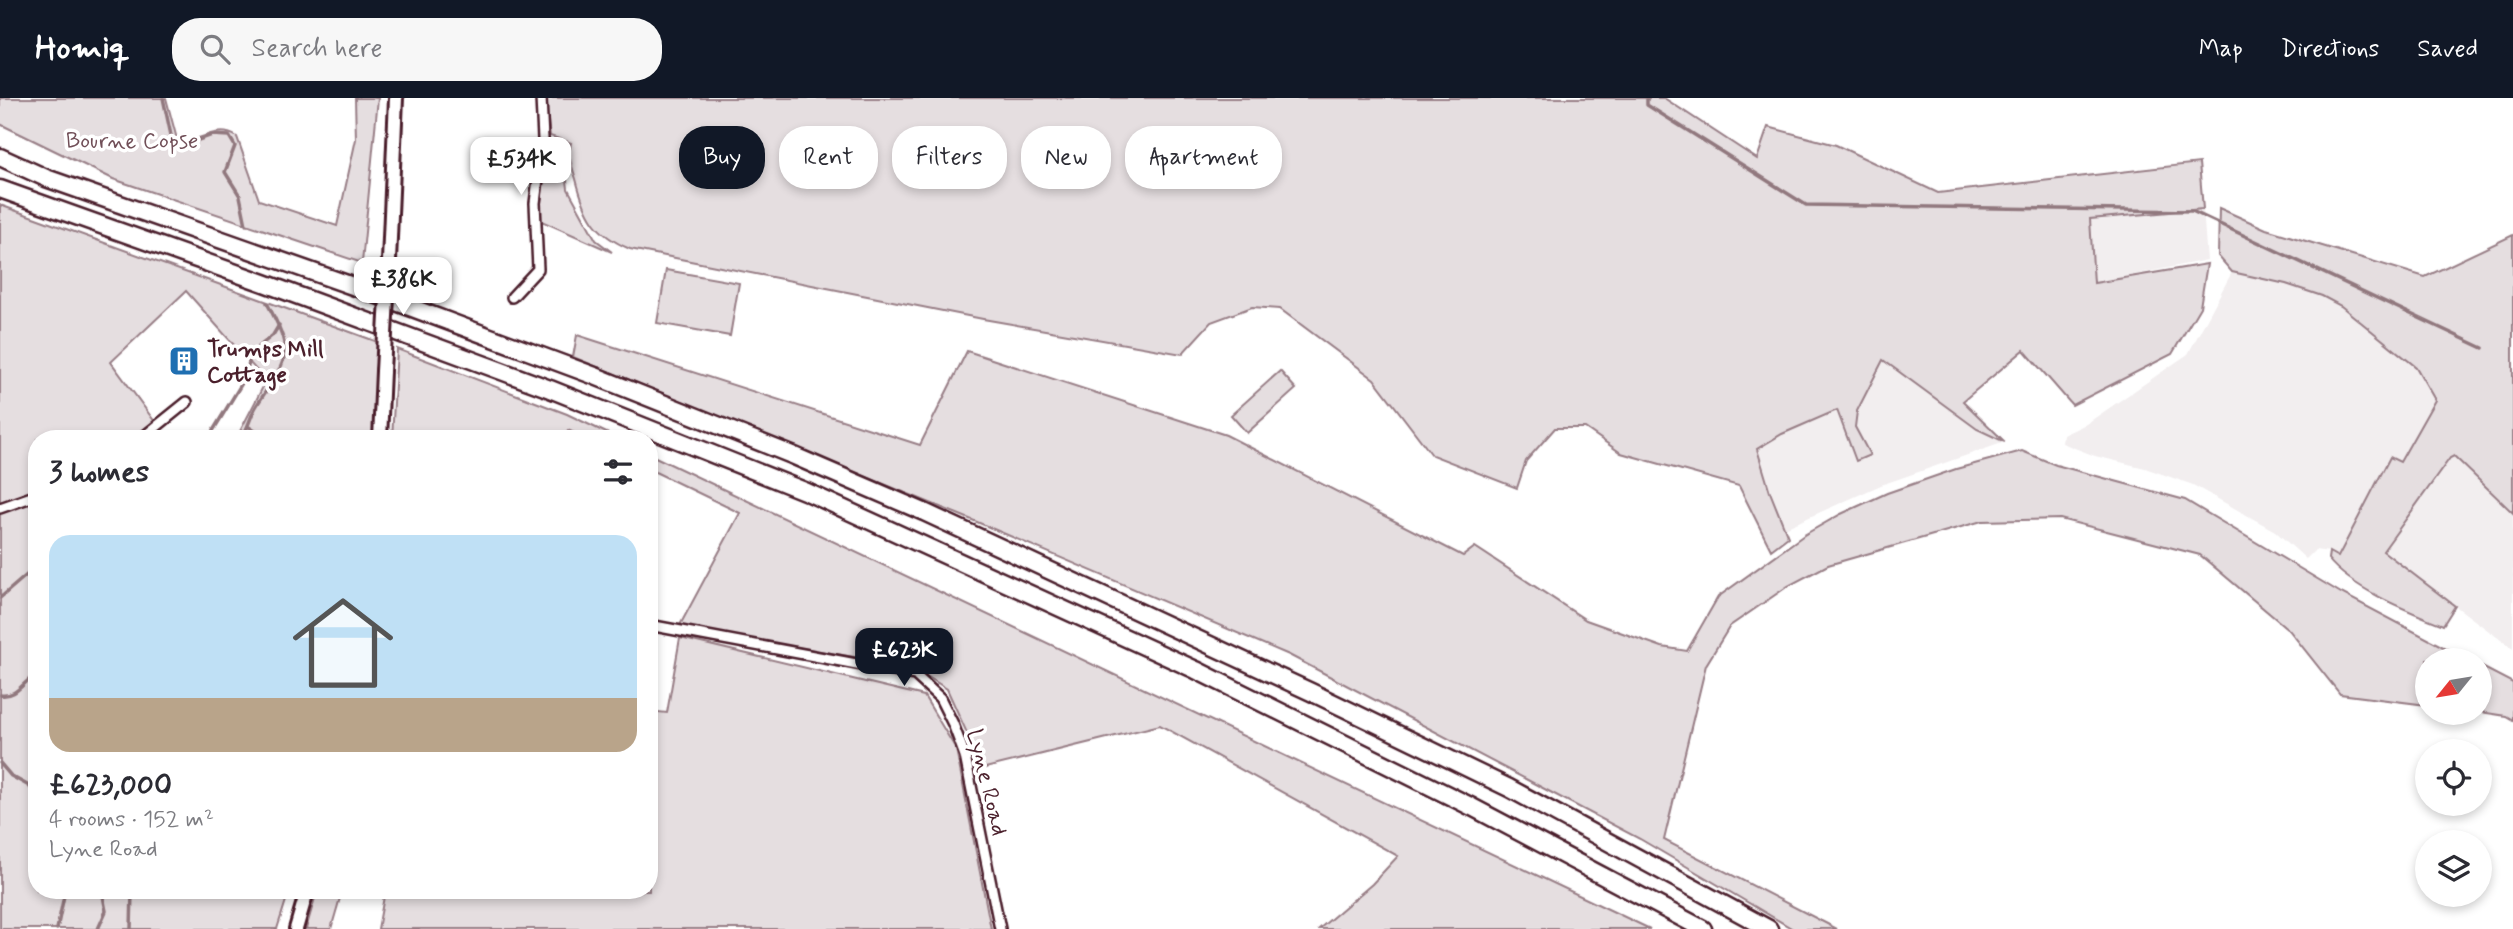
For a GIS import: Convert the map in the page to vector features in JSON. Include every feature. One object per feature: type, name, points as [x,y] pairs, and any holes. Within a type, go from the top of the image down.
[{"type":"highway","points":[[0,157],[46,178],[595,376],[792,455],[924,512],[1286,680],[1509,788],[1769,929]]},
{"type":"highway","points":[[0,189],[264,283],[537,384],[652,430]]},
{"type":"highway","points":[[658,432],[807,492],[1196,670],[1472,807],[1703,929]]},
{"type":"street","points":[[380,430],[396,98]]},
{"type":"street","points":[[512,297],[537,269],[535,202],[543,139],[541,98]]},
{"type":"street","points":[[152,430],[187,402]]},
{"type":"street","points":[[0,509],[28,498]]},
{"type":"street","name":"Lyne Road","points":[[658,627],[915,675],[940,698],[965,756],[1000,929]]},
{"type":"street","points":[[296,929],[305,899]]},
{"type":"shaded area","points":[[2203,209],[2207,260],[2094,283],[2090,219]]},
{"type":"shaded area","points":[[2232,272],[2286,284],[2322,296],[2341,306],[2416,367],[2435,400],[2399,463],[2390,458],[2337,558],[2329,552],[2315,550],[2306,559],[2275,531],[2193,485],[2145,468],[2095,456],[2062,443],[2063,435],[2086,424],[2188,354]]},
{"type":"shaded area","points":[[1884,360],[1977,429],[2005,442],[1881,485],[1785,528],[1770,492],[1757,449],[1782,434],[1837,410],[1856,461],[1870,454],[1855,428],[1857,411]]},
{"type":"shaded area","points":[[2455,456],[2513,513],[2513,649],[2383,552],[2450,458]]},
{"type":"green space","name":"Bourne Copse","points":[[0,98],[166,98],[178,143],[215,133],[230,133],[237,137],[259,200],[337,226],[356,139],[355,98],[378,98],[362,263],[113,179],[0,124]]},
{"type":"green space","points":[[545,98],[1664,98],[1757,159],[1768,127],[1836,145],[1938,193],[2199,163],[2203,209],[2090,219],[2094,283],[2207,264],[2200,307],[2172,354],[2072,405],[2024,350],[1963,401],[2005,442],[1977,429],[1883,360],[1857,411],[1855,427],[1870,455],[1856,461],[1837,410],[1782,434],[1757,449],[1788,537],[1771,550],[1739,486],[1621,453],[1585,428],[1555,428],[1526,461],[1517,488],[1432,455],[1374,379],[1280,309],[1252,307],[1211,322],[1182,354],[983,319],[630,249],[608,237],[593,222],[579,191],[570,161],[571,143],[550,136]]},
{"type":"green space","points":[[548,141],[563,145],[568,189],[596,240],[612,252],[539,220]]},
{"type":"green space","points":[[0,205],[378,342],[373,430],[241,430],[266,381],[186,291],[111,362],[155,422],[145,430],[28,430],[28,899],[286,899],[277,929],[0,929]]},
{"type":"green space","points":[[2219,208],[2266,229],[2425,277],[2513,235],[2513,513],[2454,456],[2383,551],[2455,606],[2443,625],[2365,589],[2338,570],[2328,559],[2329,552],[2338,557],[2390,457],[2400,462],[2435,400],[2416,367],[2341,306],[2322,296],[2286,284],[2232,272],[2218,256]]},
{"type":"green space","points":[[666,270],[739,283],[730,336],[657,323]]},
{"type":"green space","points":[[577,335],[920,445],[967,351],[1226,435],[1463,556],[1475,547],[1586,620],[1662,647],[1687,651],[1718,597],[1804,535],[1887,493],[1956,469],[2022,451],[2056,465],[2185,500],[2341,593],[2445,648],[2415,648],[2415,703],[2340,694],[2289,630],[2200,555],[2060,519],[1982,521],[1828,565],[1788,586],[1730,626],[1706,665],[1664,840],[1837,929],[1793,929],[1640,839],[1289,655],[977,522],[573,357]]},
{"type":"green space","points":[[397,349],[567,414],[600,430],[568,430],[392,430]]},
{"type":"green space","points":[[1280,371],[1296,389],[1247,433],[1231,415]]},
{"type":"green space","points":[[658,458],[1650,929],[1319,929],[1372,884],[1398,856],[1160,725],[977,770],[972,744],[947,689],[912,667],[679,627],[740,513],[658,473]]},
{"type":"green space","points":[[680,638],[924,696],[956,749],[991,929],[378,929],[384,899],[658,899],[658,712],[667,713]]},
{"type":"green space","points":[[2492,672],[2513,683],[2513,720],[2492,714]]},
{"type":"green space","points":[[315,899],[340,899],[331,929],[306,929]]},
{"type":"waterway","points":[[163,98],[172,140],[179,147],[212,135],[229,136],[235,146],[225,172],[240,196],[246,225]]},
{"type":"waterway","points":[[1647,98],[1647,105],[1806,205],[2192,211],[2483,348]]},
{"type":"waterway","points":[[246,430],[284,357],[282,335],[267,303]]},
{"type":"waterway","points":[[213,430],[245,378],[256,349],[273,335],[279,325]]},
{"type":"waterway","points":[[249,427],[254,430]]},
{"type":"waterway","points":[[0,598],[28,574]]},
{"type":"waterway","points":[[0,695],[15,692],[28,681]]},
{"type":"waterway","points":[[0,763],[11,776],[28,785]]},
{"type":"waterway","points":[[57,929],[63,899]]},
{"type":"waterway","points":[[98,929],[106,911],[104,899]]},
{"type":"waterway","points":[[131,929],[132,899]]},
{"type":"place","name":"Trumps Mill Cottage","points":[[184,361]]}]
